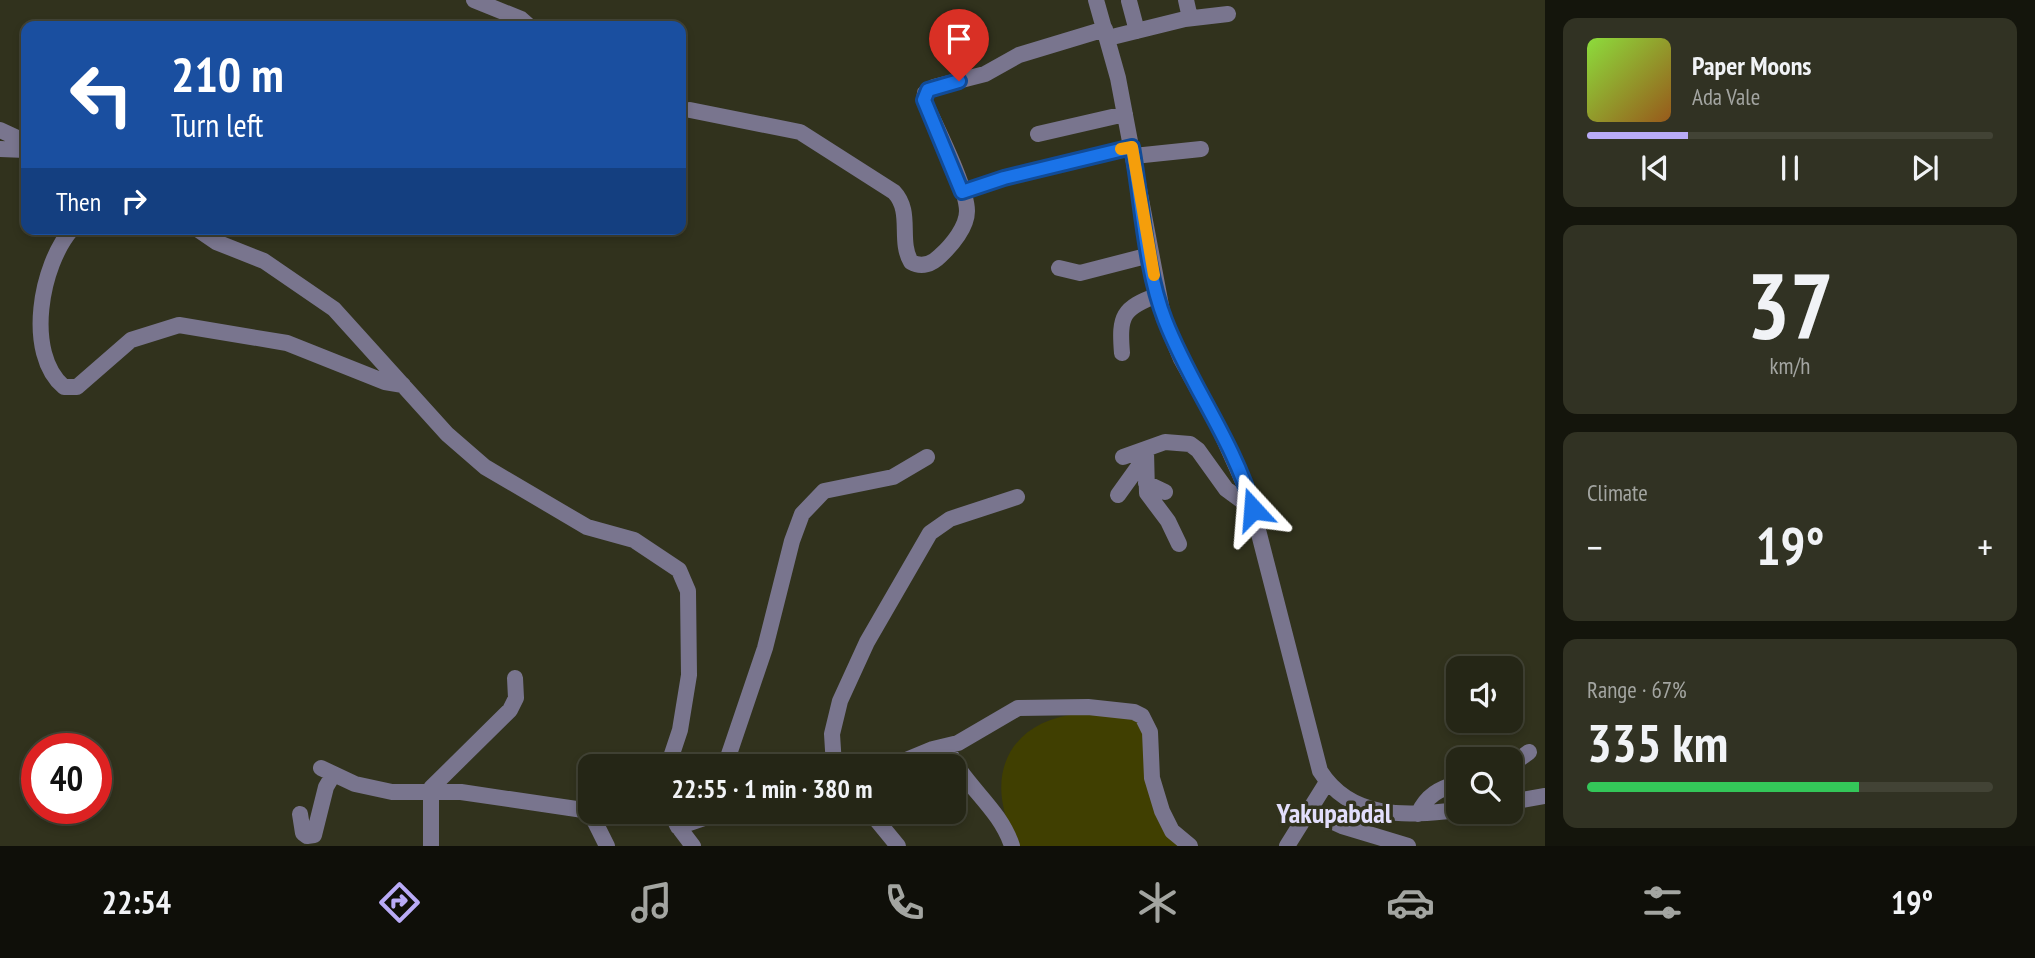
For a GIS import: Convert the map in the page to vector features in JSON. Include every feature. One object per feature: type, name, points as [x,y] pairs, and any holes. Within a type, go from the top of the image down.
[{"type":"street","points":[[474,0],[523,21]]},
{"type":"street","points":[[1096,0],[1107,34],[1133,151],[1163,316],[1181,359],[1239,468],[1286,630],[1315,758],[1327,782],[1338,794],[1372,810],[1418,814],[1446,811]]},
{"type":"street","points":[[1186,0],[1190,19]]},
{"type":"street","points":[[1129,1],[1137,31]]},
{"type":"street","points":[[690,110],[800,132],[894,192],[904,208],[907,254],[915,265],[934,261],[960,233],[967,212],[962,192],[924,100],[925,93],[934,87],[985,74],[1019,55],[1107,34],[1228,14]]},
{"type":"street","points":[[1038,134],[1125,114]]},
{"type":"street","points":[[0,130],[21,140]]},
{"type":"street","points":[[0,149],[21,150]]},
{"type":"street","points":[[962,192],[1004,178],[1133,151],[1201,149]]},
{"type":"street","points":[[69,235],[48,279],[40,323],[44,353],[57,381],[64,387],[77,387],[131,340],[179,325],[287,343],[385,382],[403,385]]},
{"type":"street","points":[[206,235],[216,242],[264,261],[323,300],[345,320],[447,434],[506,481],[587,527],[641,543],[683,575],[689,601],[689,675],[680,730],[672,754]]},
{"type":"street","points":[[1059,268],[1080,273],[1150,255]]},
{"type":"street","points":[[1122,353],[1120,326],[1125,314],[1140,302],[1158,295]]},
{"type":"street","points":[[1123,457],[1146,454],[1174,440],[1190,444],[1198,450],[1226,489],[1253,509]]},
{"type":"street","points":[[1146,454],[1147,493],[1168,521],[1179,544]]},
{"type":"street","points":[[1118,495],[1146,454]]},
{"type":"street","points":[[729,754],[765,648],[792,541],[802,514],[819,494],[844,485],[893,477],[928,457]]},
{"type":"street","points":[[1146,482],[1166,492]]},
{"type":"street","points":[[833,754],[832,734],[840,701],[867,642],[930,533],[950,519],[1017,496]]},
{"type":"street","points":[[431,846],[430,790],[510,710],[516,698],[515,678]]},
{"type":"street","points":[[923,754],[947,747],[1018,708],[1088,707],[1134,712],[1142,716],[1150,732],[1152,778],[1162,811],[1172,831],[1190,846]]},
{"type":"street","points":[[947,747],[960,771],[998,815],[1012,846]]},
{"type":"street","points":[[1523,756],[1529,752]]},
{"type":"street","points":[[300,814],[300,829],[311,836],[316,831],[327,772],[355,784],[392,792],[430,790],[578,810]]},
{"type":"street","points":[[1287,846],[1327,782]]},
{"type":"street","points":[[1418,814],[1428,797],[1446,787]]},
{"type":"street","points":[[1523,800],[1545,796]]},
{"type":"street","points":[[1309,811],[1342,826],[1408,846]]},
{"type":"street","points":[[596,824],[607,846]]},
{"type":"street","points":[[677,824],[693,846]]},
{"type":"street","points":[[678,827],[686,824]]},
{"type":"street","points":[[880,824],[898,846]]},
{"type":"shaded area","points":[[1077,714],[1131,718],[1143,725],[1147,769],[1182,846],[1018,846],[1007,821],[1001,786],[1009,755],[1029,731],[1059,717]]},
{"type":"slow traffic","points":[[1121,149],[1132,147],[1154,275]]},
{"type":"district","name":"Yakupabdal","points":[[1334,813]]},
{"type":"route","points":[[959,81],[928,90],[924,100],[962,192],[1004,178],[1132,147],[1163,316],[1181,359],[1239,468],[1253,509]]}]
